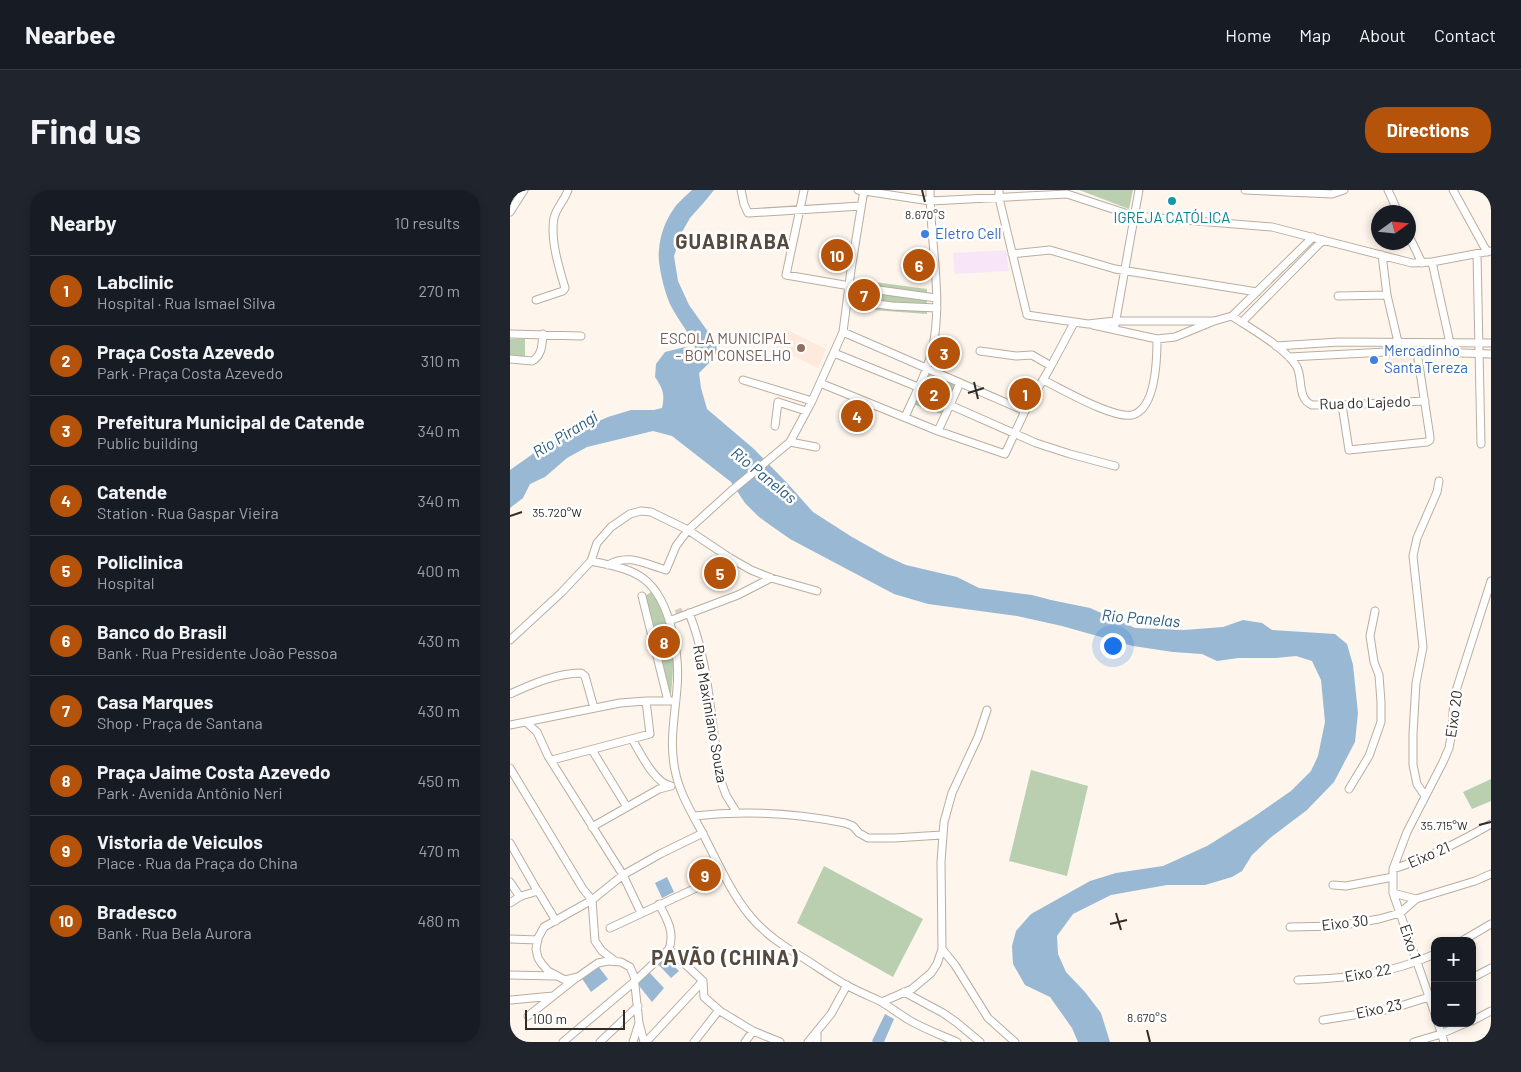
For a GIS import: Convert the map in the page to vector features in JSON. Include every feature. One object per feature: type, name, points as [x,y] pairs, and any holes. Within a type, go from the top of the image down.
[{"type":"street","points":[[510,212],[524,190]]},
{"type":"street","points":[[536,300],[563,291],[565,288],[558,264],[553,227],[554,217],[568,190]]},
{"type":"street","points":[[741,190],[748,213],[861,206]]},
{"type":"street","points":[[804,190],[786,275],[936,298]]},
{"type":"street","points":[[608,565],[625,558],[666,570],[676,546],[688,530],[790,442],[812,401],[843,332],[862,190],[930,201],[999,198],[1067,192],[1134,216],[1272,227],[1382,255],[1422,263],[1489,252],[1453,190]]},
{"type":"street","points":[[905,417],[927,369],[934,343],[936,298],[930,190]]},
{"type":"street","points":[[999,190],[999,198],[1027,315],[1088,324],[1158,339],[1175,336],[1232,316],[1312,237]]},
{"type":"street","points":[[1114,330],[1139,190]]},
{"type":"street","points":[[1246,190],[1332,194],[1341,190]]},
{"type":"street","points":[[1388,190],[1395,205]]},
{"type":"street","points":[[1242,322],[1323,240]]},
{"type":"street","points":[[1012,254],[1050,250],[1124,271],[1257,292]]},
{"type":"street","points":[[1416,250],[1422,263]]},
{"type":"street","points":[[1477,254],[1481,444]]},
{"type":"street","points":[[1382,255],[1387,295],[1398,342]]},
{"type":"street","points":[[1432,262],[1450,343]]},
{"type":"street","points":[[1338,296],[1387,295]]},
{"type":"street","points":[[847,300],[936,312]]},
{"type":"street","name":"Rua do Lajedo","points":[[1232,316],[1289,357],[1299,372],[1303,398],[1308,404],[1342,406],[1425,401]]},
{"type":"street","points":[[1088,324],[1115,321],[1214,321]]},
{"type":"street","points":[[820,384],[938,431],[1005,454],[1025,410],[1074,323]]},
{"type":"street","points":[[843,332],[1025,410]]},
{"type":"street","points":[[510,334],[581,336]]},
{"type":"street","points":[[510,359],[532,362],[535,360],[540,353],[543,334]]},
{"type":"street","points":[[1043,380],[1098,407],[1122,415],[1138,413],[1146,401],[1156,378],[1158,339]]},
{"type":"street","points":[[1276,346],[1339,342],[1491,343]]},
{"type":"street","points":[[980,352],[1016,356],[1032,355],[1051,366]]},
{"type":"street","points":[[1342,406],[1349,450],[1427,442],[1430,440],[1417,352]]},
{"type":"street","points":[[1289,357],[1417,352],[1491,354]]},
{"type":"street","points":[[834,353],[918,387]]},
{"type":"street","points":[[743,380],[812,401]]},
{"type":"street","points":[[938,431],[960,383]]},
{"type":"street","points":[[774,426],[778,402],[806,411]]},
{"type":"street","points":[[950,405],[1014,434],[1070,454],[1115,466]]},
{"type":"street","points":[[790,442],[816,447]]},
{"type":"street","points":[[1425,796],[1417,784],[1413,765],[1416,683],[1424,647],[1413,556],[1418,538],[1437,492],[1439,481]]},
{"type":"street","points":[[510,640],[561,593],[591,561],[595,548],[604,534],[620,519],[641,511],[651,512],[688,530],[751,570],[817,592]]},
{"type":"street","points":[[591,561],[634,573],[644,578],[660,598],[669,620],[674,641],[678,676],[671,701]]},
{"type":"street","points":[[669,620],[738,595],[772,578]]},
{"type":"street","name":"Eixo 20","points":[[1394,869],[1407,832],[1449,748],[1454,697],[1491,581]]},
{"type":"street","points":[[642,596],[671,701],[675,785],[694,816],[739,901],[762,930],[787,948],[847,985],[882,1002],[923,1027],[957,1042]]},
{"type":"street","points":[[1349,789],[1369,756],[1381,722],[1379,675],[1374,662],[1370,636],[1375,611]]},
{"type":"street","name":"Rua Maximiano Souza","points":[[689,613],[702,661],[722,784],[726,795],[737,813]]},
{"type":"street","points":[[510,694],[533,683],[581,673],[585,676],[594,708]]},
{"type":"street","points":[[552,760],[650,734],[646,701]]},
{"type":"street","points":[[510,726],[620,703],[671,701]]},
{"type":"street","points":[[882,1002],[912,988],[931,973],[937,964],[942,949],[941,862],[942,835],[946,809],[978,736],[987,710]]},
{"type":"street","points":[[537,732],[538,721]]},
{"type":"street","points":[[527,723],[537,732],[545,750],[623,875],[641,913]]},
{"type":"street","points":[[632,739],[657,777],[666,785],[675,785]]},
{"type":"street","points":[[592,750],[627,807]]},
{"type":"street","points":[[510,770],[583,889],[592,900],[595,941],[602,951],[615,961]]},
{"type":"street","points":[[592,827],[659,788],[675,785]]},
{"type":"street","points":[[694,816],[774,813],[828,820],[852,826],[868,838],[942,835]]},
{"type":"street","name":"Eixo 21","points":[[1394,869],[1452,845],[1491,824]]},
{"type":"street","points":[[555,976],[538,958],[536,949],[538,939],[544,927],[592,900],[623,875],[703,833]]},
{"type":"street","points":[[510,843],[556,921]]},
{"type":"street","name":"Eixo 1","points":[[1394,869],[1393,893],[1417,961],[1431,994]]},
{"type":"street","points":[[1400,913],[1416,899],[1475,881],[1491,874]]},
{"type":"street","points":[[610,928],[724,875]]},
{"type":"street","points":[[1333,885],[1339,887],[1357,885],[1393,877]]},
{"type":"street","points":[[510,882],[520,897]]},
{"type":"street","points":[[510,903],[520,897],[538,892]]},
{"type":"street","points":[[1393,893],[1416,899]]},
{"type":"street","points":[[563,1042],[634,982],[669,949],[671,945],[671,927],[659,904]]},
{"type":"street","name":"Eixo 30","points":[[1290,927],[1338,926],[1379,919],[1400,913]]},
{"type":"street","points":[[1469,937],[1491,924]]},
{"type":"street","points":[[510,940],[538,939]]},
{"type":"street","points":[[669,949],[702,981],[704,997],[719,1010],[754,1031],[780,1042]]},
{"type":"street","points":[[942,949],[988,1018],[1015,1042]]},
{"type":"street","name":"Eixo 22","points":[[1298,980],[1368,975],[1389,971],[1431,956]]},
{"type":"street","points":[[528,1016],[598,963],[608,961],[621,962],[630,967],[634,976],[639,1023],[645,1042],[702,981]]},
{"type":"street","points":[[1476,976],[1491,968]]},
{"type":"street","points":[[510,975],[555,976],[565,980],[578,977]]},
{"type":"street","points":[[808,1042],[831,1014],[847,985]]},
{"type":"street","points":[[904,992],[943,1013],[980,1042]]},
{"type":"street","points":[[511,1000],[554,996]]},
{"type":"street","name":"Eixo 23","points":[[1323,1020],[1391,1009],[1431,996]]},
{"type":"street","points":[[600,1042],[638,1006]]},
{"type":"street","points":[[694,1042],[719,1010]]},
{"type":"street","points":[[1476,1018],[1491,1011]]},
{"type":"street","points":[[633,1042],[639,1023]]},
{"type":"street","points":[[1439,1027],[1444,1042]]},
{"type":"street","points":[[1414,1042],[1457,1027]]},
{"type":"street","points":[[745,1042],[754,1031]]},
{"type":"street","points":[[817,1031],[817,1042]]},
{"type":"shaded area","points":[[1006,250],[1009,271],[955,274],[953,253]]},
{"type":"shaded area","name":"ESCOLA MUNICIPAL - BOM CONSELHO","points":[[785,329],[826,349],[818,368],[777,348]]},
{"type":"shaded area","points":[[1388,354],[1414,356],[1416,373],[1389,373]]},
{"type":"green space","points":[[1079,190],[1133,190],[1129,209]]},
{"type":"green space","points":[[859,280],[927,289],[927,314],[859,309]]},
{"type":"green space","points":[[510,339],[525,339],[525,358],[510,357]]},
{"type":"green space","points":[[928,372],[956,384],[941,414],[913,404]]},
{"type":"green space","points":[[651,592],[664,617],[670,638],[673,657],[671,694],[668,690],[660,645],[645,596]]},
{"type":"green space","points":[[1031,770],[1088,786],[1067,876],[1009,861]]},
{"type":"green space","points":[[1491,779],[1491,801],[1472,809],[1463,792]]},
{"type":"green space","points":[[824,866],[923,919],[893,977],[797,923]]},
{"type":"water","name":"Rio Panelas","points":[[692,190],[714,190],[690,218],[682,232],[674,256],[678,281],[689,305],[716,343],[717,352],[713,359],[699,373],[707,409],[754,449],[813,512],[852,537],[906,565],[957,577],[979,588],[1032,595],[1090,608],[1135,628],[1184,630],[1223,627],[1243,620],[1262,623],[1272,630],[1335,634],[1347,644],[1353,665],[1358,713],[1355,742],[1334,782],[1307,810],[1270,838],[1252,855],[1242,871],[1232,877],[1205,885],[1167,885],[1111,895],[1073,914],[1057,936],[1058,954],[1066,972],[1101,1013],[1110,1042],[1078,1042],[1072,1028],[1050,997],[1025,985],[1013,964],[1012,946],[1016,931],[1031,914],[1090,881],[1116,873],[1163,866],[1207,846],[1291,791],[1311,771],[1318,756],[1325,722],[1321,680],[1312,661],[1296,656],[1238,658],[1217,661],[1202,654],[1133,646],[1062,626],[1017,616],[928,604],[894,594],[790,539],[759,517],[745,503],[731,482],[672,436],[653,431],[587,447],[567,458],[545,477],[530,484],[523,498],[510,508],[510,470],[547,444],[608,417],[631,410],[662,408],[662,388],[655,377],[656,364],[665,352],[685,347],[696,350],[669,301],[659,263],[662,234],[670,214],[677,204]]},
{"type":"water","points":[[667,877],[674,892],[662,898],[655,883]]},
{"type":"water","points":[[663,955],[679,971],[671,978],[656,962]]},
{"type":"water","points":[[598,966],[608,979],[591,992],[581,977]]},
{"type":"water","points":[[648,971],[664,988],[652,1002],[636,982]]},
{"type":"water","points":[[885,1014],[894,1019],[884,1042],[873,1042],[872,1041]]},
{"type":"tunnel","points":[[678,609],[682,620]]},
{"type":"place","name":"IGREJA CATÓLICA","points":[[1172,201]]},
{"type":"place","name":"Eletro Cell","points":[[925,234]]},
{"type":"place","name":"Bradesco","points":[[837,255]]},
{"type":"place","name":"Banco do Brasil","points":[[919,265]]},
{"type":"place","name":"Casa Marques","points":[[864,295]]},
{"type":"place","name":"ESCOLA MUNICIPAL - BOM CONSELHO","points":[[801,348]]},
{"type":"place","name":"Prefeitura Municipal de Catende","points":[[944,353]]},
{"type":"place","name":"Mercadinho Santa Tereza","points":[[1374,360]]},
{"type":"place","name":"Praça Costa Azevedo","points":[[934,394]]},
{"type":"place","name":"Labclinic","points":[[1025,394]]},
{"type":"place","name":"Catende","points":[[857,416]]},
{"type":"place","name":"Policlinica","points":[[720,573]]},
{"type":"place","name":"Praça Jaime Costa Azevedo","points":[[664,642]]},
{"type":"place","name":"Vistoria de Veiculos","points":[[705,875]]},
{"type":"district","name":"GUABIRABA","points":[[733,242]]},
{"type":"district","name":"PAVÃO (CHINA)","points":[[725,958]]},
{"type":"water label","name":"Rio Pirangi","points":[[565,434]]}]
